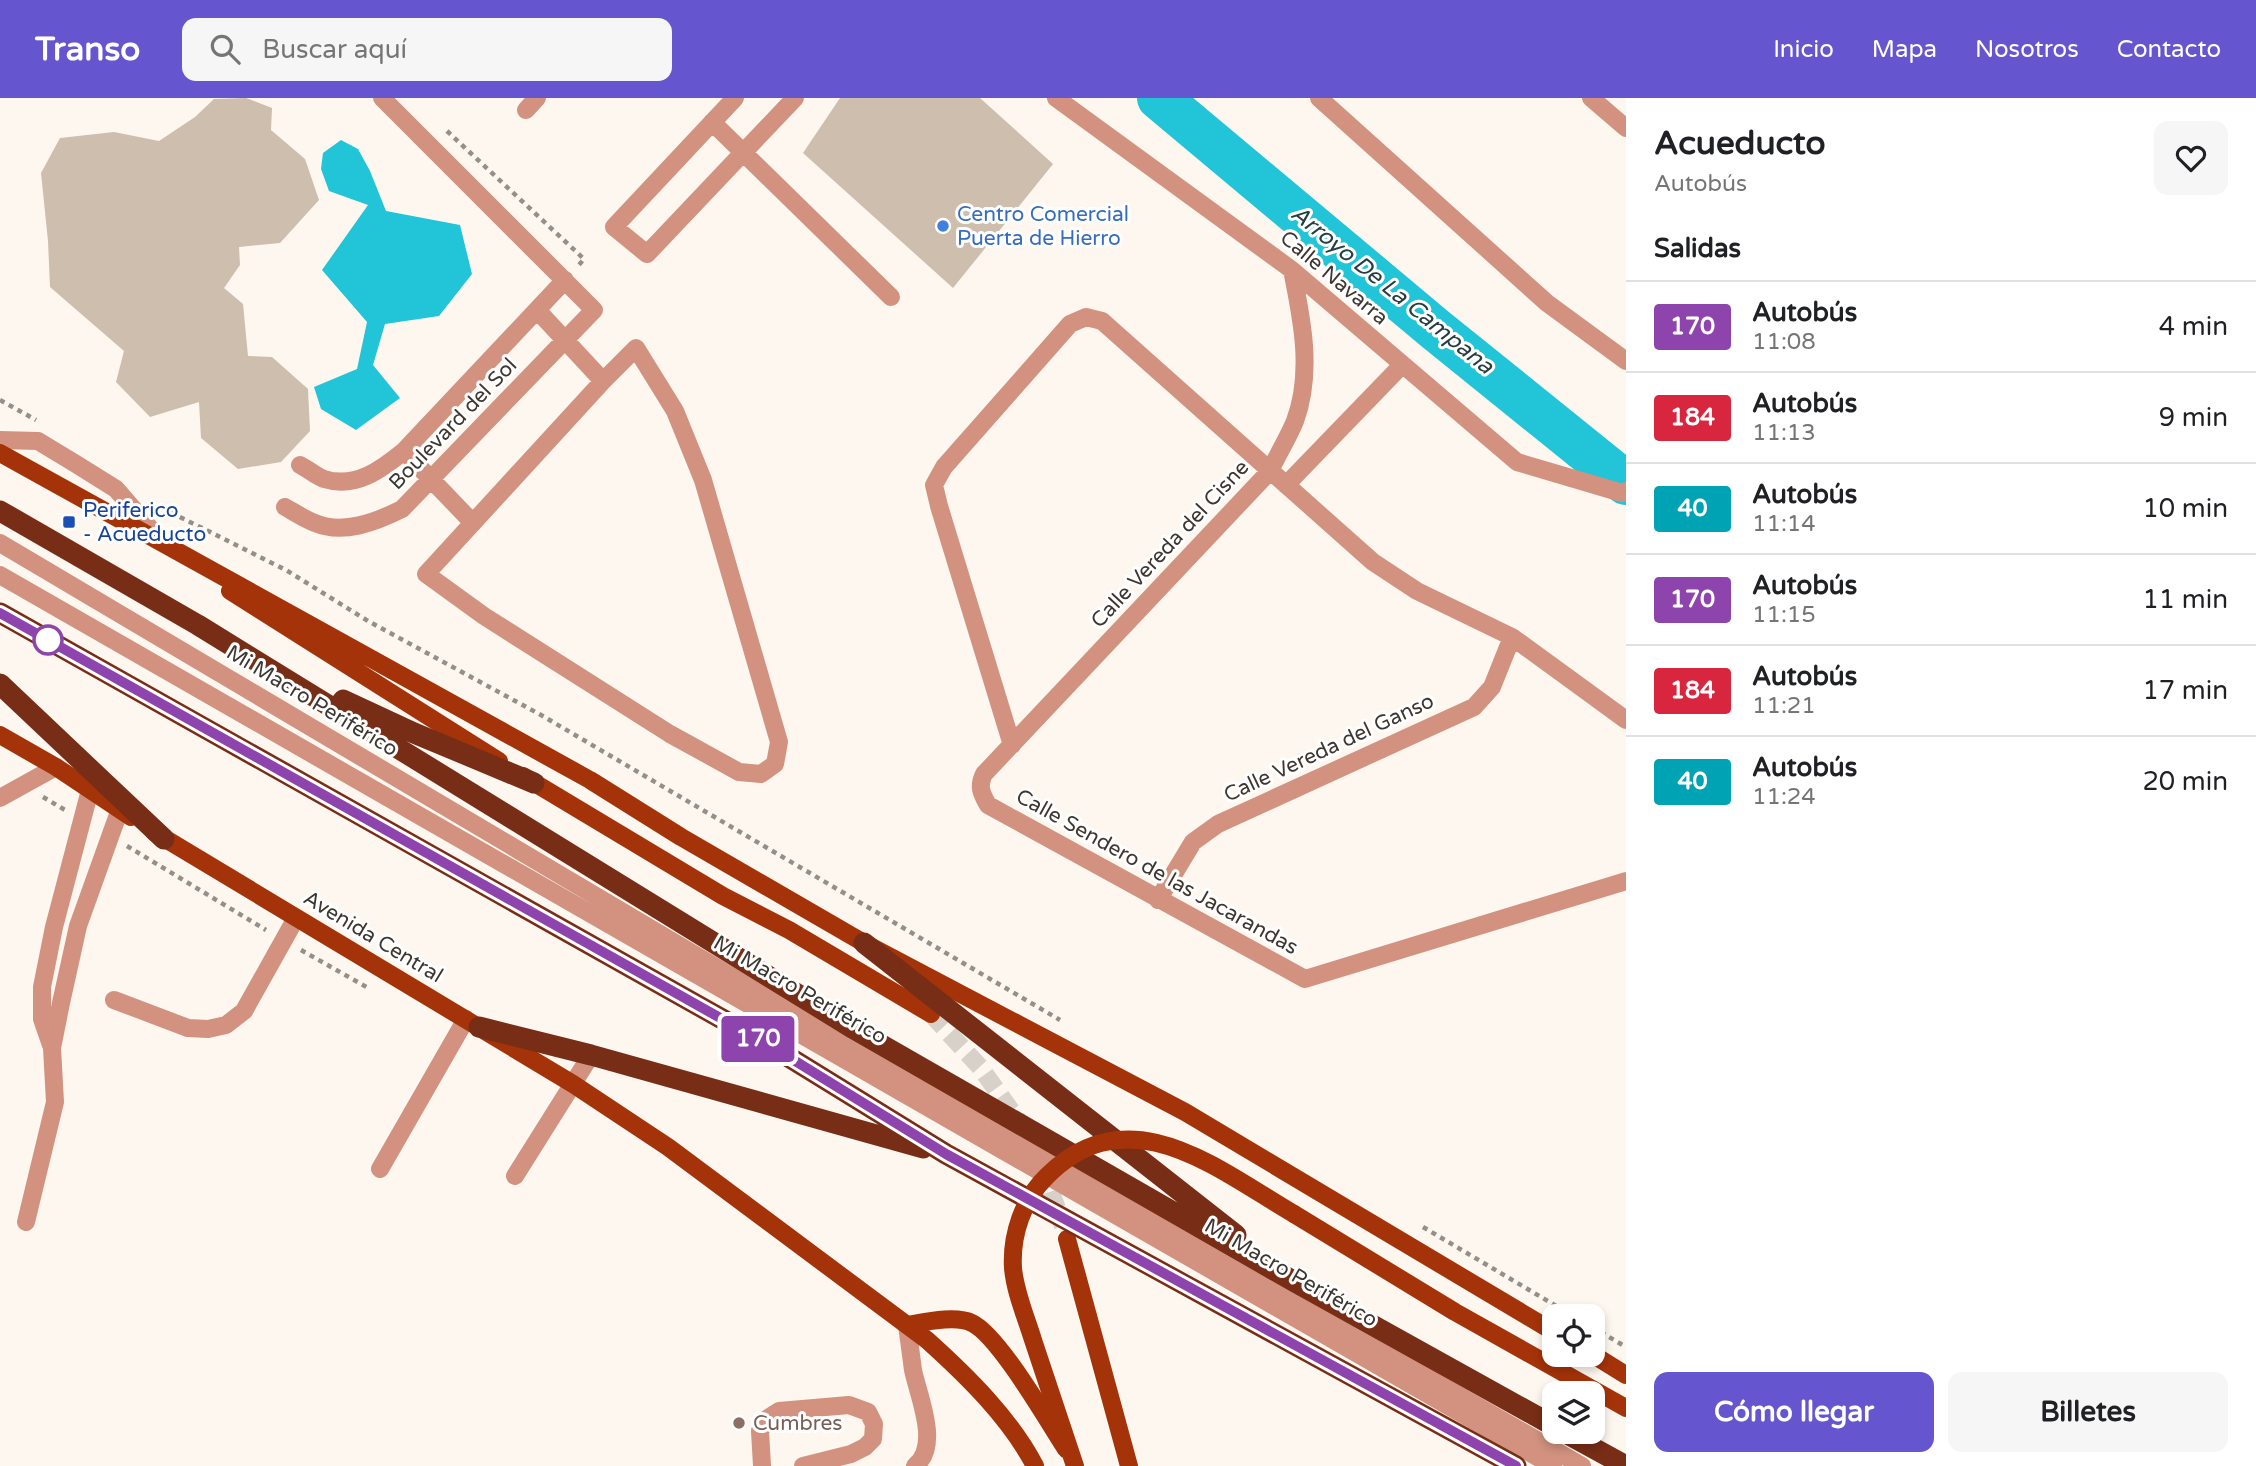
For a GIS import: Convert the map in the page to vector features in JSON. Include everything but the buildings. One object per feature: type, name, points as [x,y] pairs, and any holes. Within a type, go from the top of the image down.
[{"type":"highway","points":[[0,512],[198,625],[854,1029],[1295,1282],[1542,1419]]},
{"type":"highway","points":[[0,613],[779,1051],[946,1154],[1516,1466]]},
{"type":"highway","points":[[198,625],[369,713],[534,783]]},
{"type":"highway","points":[[0,684],[164,839]]},
{"type":"highway","points":[[864,943],[1295,1282]]},
{"type":"highway","points":[[472,1023],[946,1154]]},
{"type":"highway","points":[[1586,1444],[1626,1466]]},
{"type":"main road","points":[[0,453],[590,780],[681,837],[864,943],[1185,1112],[1542,1325]]},
{"type":"main road","points":[[161,541],[245,602],[534,783],[723,896],[789,930],[931,1014]]},
{"type":"main road","name":"Avenida Central","points":[[0,735],[56,767],[164,839],[573,1084],[668,1147],[867,1298],[907,1325],[950,1361],[980,1392],[1014,1434],[1035,1466]]},
{"type":"main road","points":[[1077,1466],[1018,1291],[1013,1266],[1015,1234],[1026,1204],[1044,1178],[1069,1157],[1084,1149],[1115,1140],[1148,1140],[1181,1149],[1455,1312],[1626,1408]]},
{"type":"main road","points":[[1067,1239],[1129,1466]]},
{"type":"main road","points":[[907,1325],[945,1320],[971,1322],[993,1339],[1077,1466]]},
{"type":"main road","points":[[1605,1362],[1626,1375]]},
{"type":"street","points":[[382,98],[565,280]]},
{"type":"street","points":[[735,98],[614,227],[647,254],[795,98]]},
{"type":"street","name":"Calle Navarra","points":[[1056,98],[1292,270],[1517,462],[1624,492]]},
{"type":"street","points":[[1319,98],[1547,303],[1626,361]]},
{"type":"street","points":[[1591,98],[1626,128]]},
{"type":"street","points":[[712,122],[891,297]]},
{"type":"street","name":"Calle Vereda del Cisne","points":[[988,805],[979,784],[984,774],[1270,471],[1295,421],[1305,380],[1301,313],[1292,270]]},
{"type":"street","name":"Boulevard del Sol","points":[[285,507],[316,524],[348,527],[377,522],[402,509],[594,310],[565,280],[404,451],[378,472],[350,481],[325,479],[300,465]]},
{"type":"street","points":[[537,310],[603,381]]},
{"type":"street","points":[[1012,745],[934,485],[944,467],[1070,324],[1086,317],[1102,321],[1373,562],[1417,591],[1512,637],[1626,720]]},
{"type":"street","points":[[636,348],[675,411],[703,480],[779,741],[775,764],[761,774],[739,772],[670,734],[484,616],[426,574],[603,381],[636,348]]},
{"type":"street","points":[[1286,485],[1402,365]]},
{"type":"street","points":[[0,440],[38,441],[67,458],[116,489],[161,541]]},
{"type":"street","points":[[404,451],[473,523]]},
{"type":"street","name":"Mi Macro Periférico","points":[[0,543],[817,1027],[1582,1466]]},
{"type":"street","name":"Mi Macro Periférico","points":[[0,575],[1553,1466]]},
{"type":"street","name":"Calle Vereda del Ganso","points":[[1158,900],[1193,842],[1218,824],[1474,707],[1492,687],[1512,637]]},
{"type":"street","points":[[0,798],[56,767]]},
{"type":"street","points":[[52,1048],[42,1019],[42,987],[54,927],[90,790]]},
{"type":"street","name":"Calle Sendero de las Jacarandas","points":[[988,805],[1305,979],[1626,881]]},
{"type":"street","points":[[26,1222],[55,1102],[52,1048],[78,926],[120,809]]},
{"type":"street","points":[[114,1000],[188,1028],[208,1029],[226,1025],[244,1012],[296,918]]},
{"type":"street","points":[[380,1169],[472,1023]]},
{"type":"street","points":[[514,1176],[591,1055]]},
{"type":"street","points":[[907,1325],[914,1371],[925,1414],[927,1440],[915,1466]]},
{"type":"street","points":[[762,1466],[760,1430],[768,1418],[779,1411],[849,1405],[868,1412],[874,1424],[873,1439],[865,1447],[803,1466]]},
{"type":"path","points":[[443,126],[584,259],[565,280]]},
{"type":"path","points":[[30,425],[42,426]]},
{"type":"path","points":[[160,507],[286,570],[368,621],[541,715],[1062,1021]]},
{"type":"path","points":[[1417,1224],[1553,1304]]},
{"type":"path","points":[[1605,1335],[1626,1347]]},
{"type":"water","points":[[341,140],[358,149],[386,211],[460,225],[472,274],[439,316],[385,324],[373,365],[400,398],[356,430],[321,409],[314,387],[357,369],[367,322],[322,270],[368,205],[329,191],[321,169],[323,153]]},
{"type":"waterway","name":"Arroyo De La Campana","points":[[1159,98],[1435,329],[1626,483]]},
{"type":"tunnel","points":[[931,1014],[980,1067],[1020,1123]]},
{"type":"tunnel","points":[[1042,1166],[1063,1226]]},
{"type":"bus line","name":"170","points":[[0,613],[779,1051],[946,1154],[1516,1466]]},
{"type":"place","name":"Centro Comercial Puerta de Hierro","points":[[943,226]]},
{"type":"place","name":"Periferico - Acueducto","points":[[69,522]]},
{"type":"place","name":"Cumbres","points":[[739,1423]]}]
